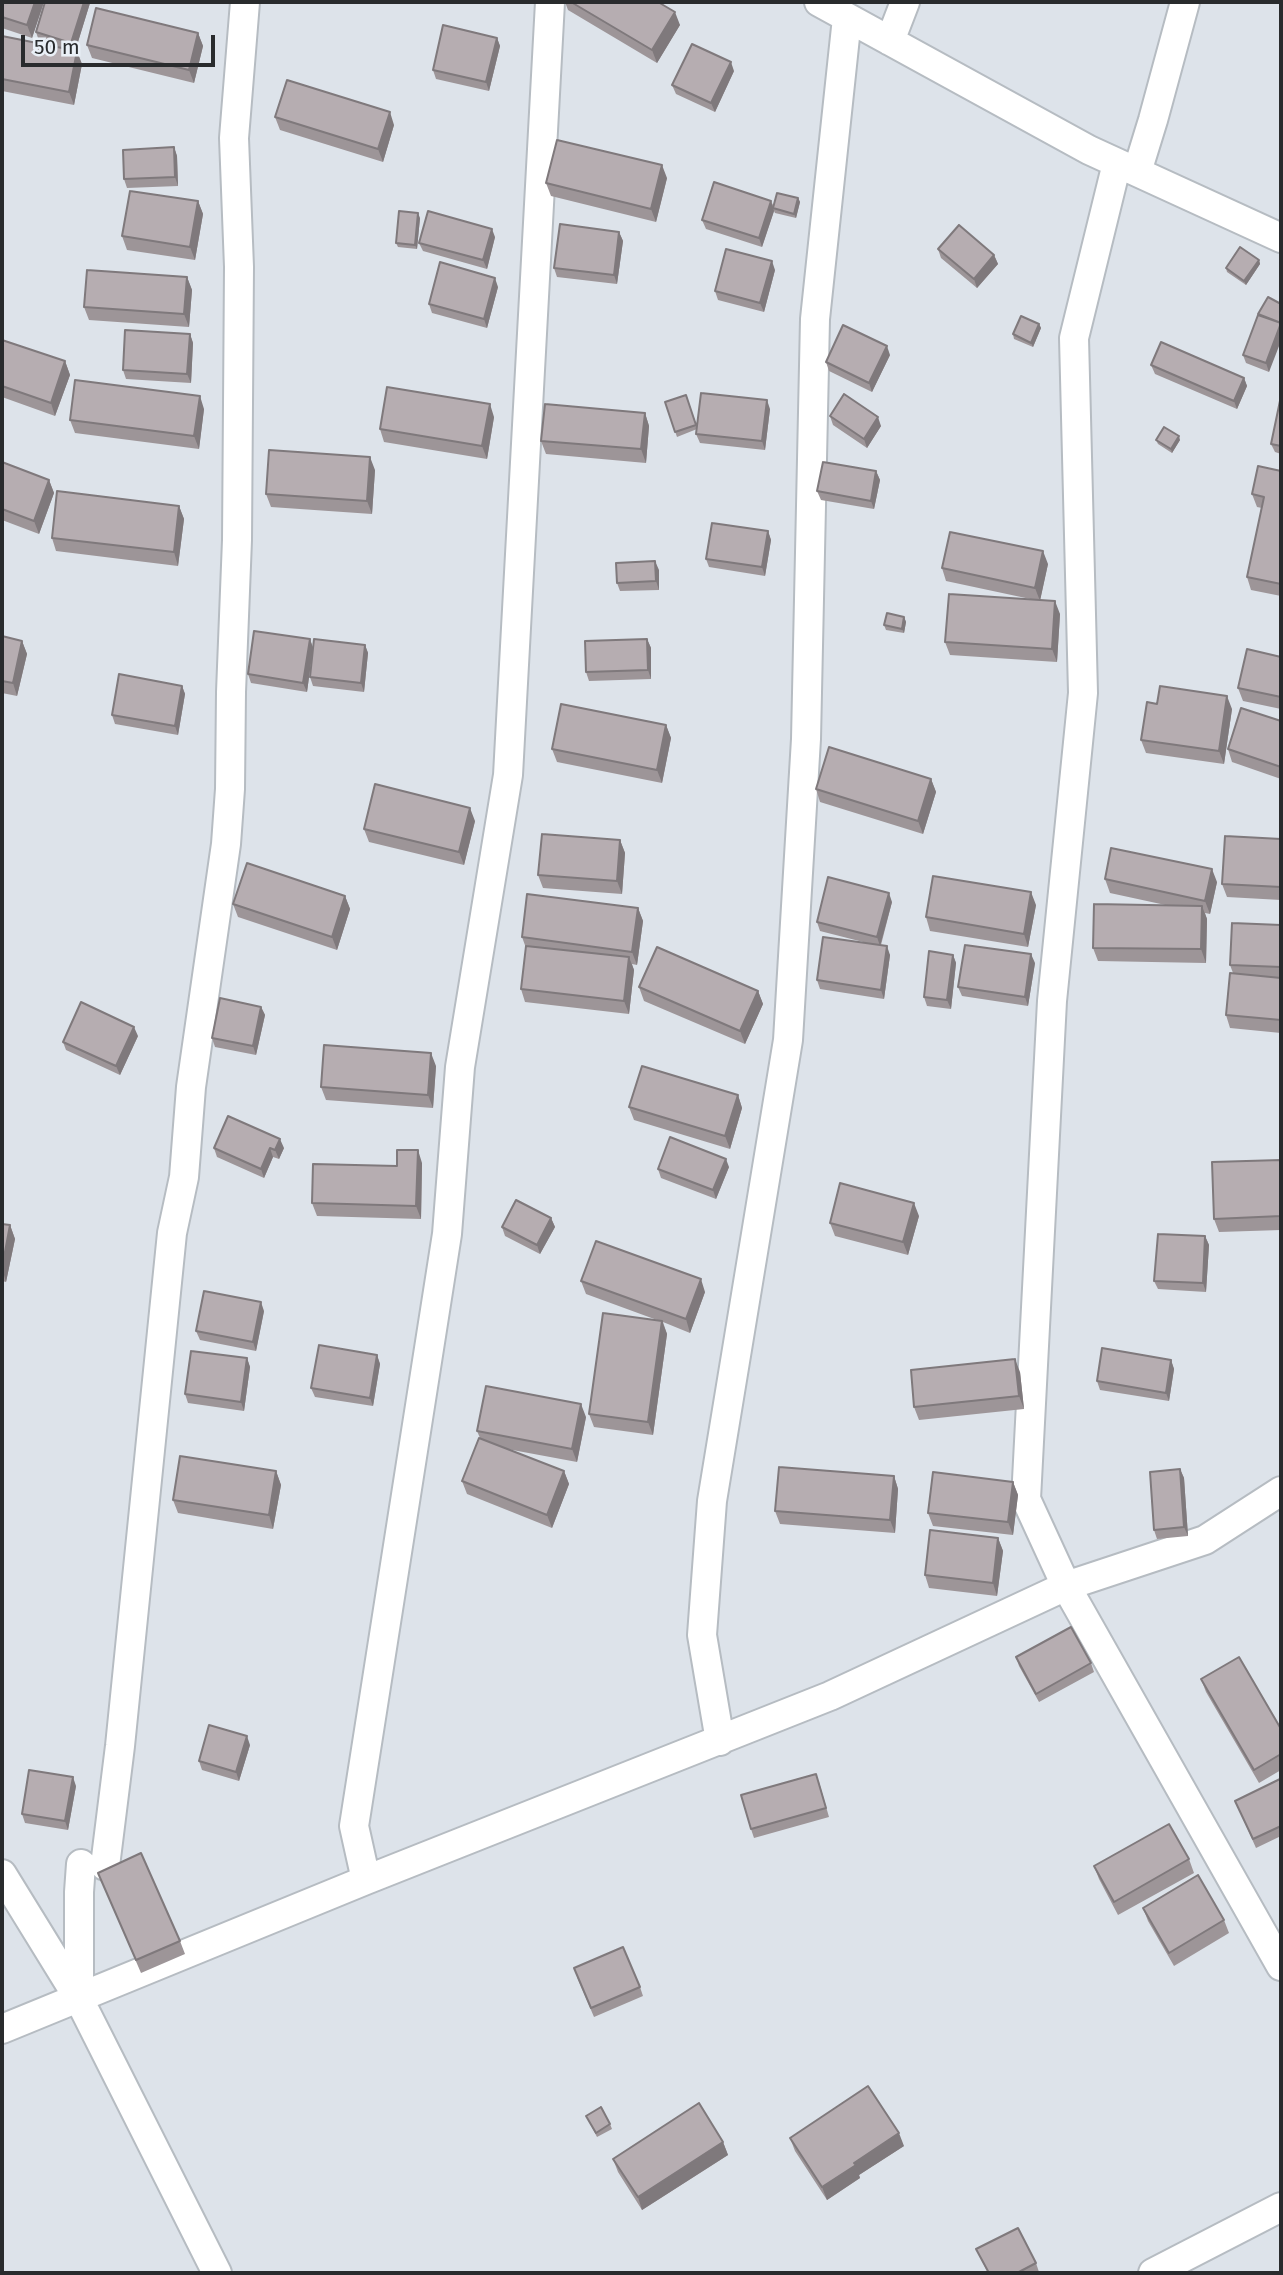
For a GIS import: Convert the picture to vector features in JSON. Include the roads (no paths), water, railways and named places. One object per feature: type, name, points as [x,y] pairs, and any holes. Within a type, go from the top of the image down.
[{"type":"street","points":[[79,1999],[81,1864],[93,1866],[122,1718],[172,1233],[184,1177],[191,1087],[226,844],[230,789],[237,499],[239,267],[234,138],[245,2]]},
{"type":"street","points":[[366,1880],[354,1826],[355,1813],[447,1234],[460,1067],[508,775],[550,2]]},
{"type":"street","points":[[819,2],[1127,167],[1281,237]]},
{"type":"street","points":[[890,41],[905,2]]},
{"type":"street","points":[[1185,2],[1127,167],[1074,338],[1083,693],[1052,1001],[1026,1499],[1066,1586],[1281,1966]]},
{"type":"street","points":[[720,1741],[702,1635],[712,1501],[788,1040],[806,739],[815,318],[846,18]]},
{"type":"street","points":[[2,2029],[366,1880],[831,1696],[1066,1586],[1205,1540],[1281,1491]]},
{"type":"street","points":[[2,1874],[79,1999],[216,2273]]},
{"type":"street","points":[[1153,2273],[1281,2207]]}]
